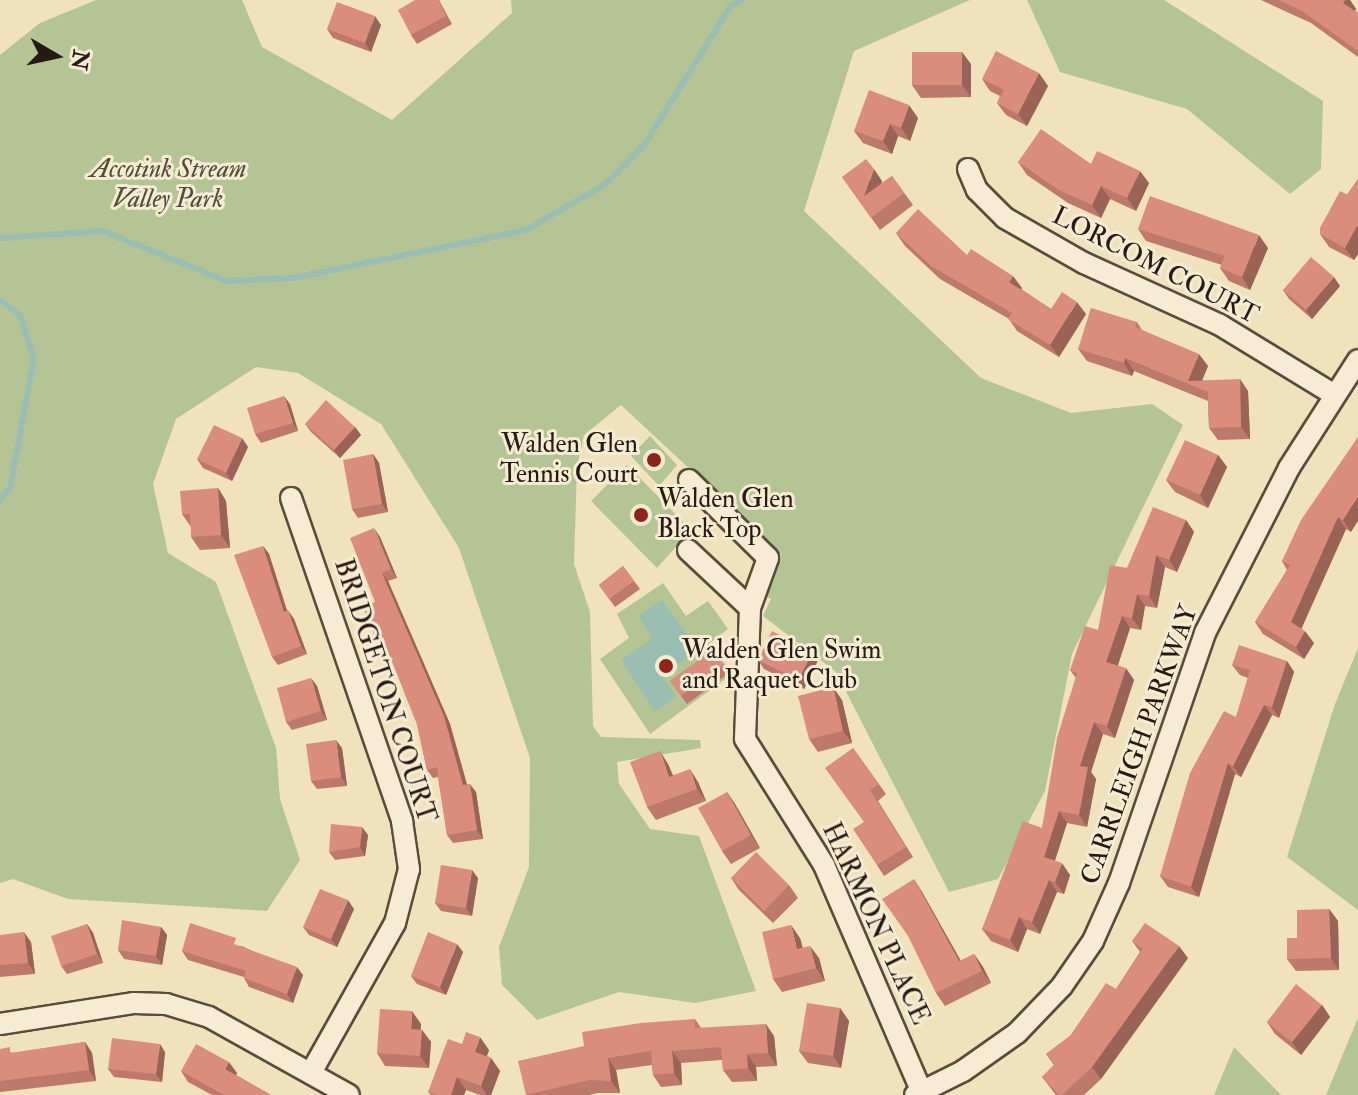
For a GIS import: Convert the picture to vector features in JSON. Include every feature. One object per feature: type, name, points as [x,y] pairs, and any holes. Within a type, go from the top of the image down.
[{"type":"street","name":"LORCOM COURT","points":[[968,169],[977,190],[1005,218],[1084,263],[1220,325],[1333,394]]},
{"type":"street","name":"CARRLEIGH PARKWAY","points":[[920,1094],[1017,1033],[1062,986],[1093,941],[1119,883],[1205,633],[1255,529],[1333,394],[1358,360]]},
{"type":"street","points":[[688,550],[750,608],[768,558],[689,480]]},
{"type":"street","name":"BRIDGETON COURT","points":[[291,498],[402,821],[409,869],[395,923],[312,1071]]},
{"type":"street","name":"HARMON PLACE","points":[[750,608],[745,739],[824,865],[920,1094]]},
{"type":"street","points":[[0,1024],[134,1003],[166,1004],[209,1017],[312,1071],[349,1095]]},
{"type":"green space","name":"Accotink Stream Valley Park","points":[[96,0],[242,0],[262,47],[392,120],[512,13],[511,0],[970,0],[854,51],[804,211],[981,378],[1071,413],[1152,404],[1183,425],[1072,654],[1045,791],[998,879],[949,892],[836,672],[763,616],[771,599],[762,594],[781,554],[621,405],[584,435],[577,467],[574,564],[590,612],[593,726],[601,737],[700,740],[701,748],[617,762],[619,784],[650,829],[699,836],[756,991],[695,1003],[619,992],[537,1020],[502,985],[499,947],[529,867],[530,758],[459,548],[381,424],[298,373],[256,367],[176,419],[153,484],[168,553],[216,582],[276,748],[280,799],[300,860],[267,911],[68,899],[13,879],[0,883],[0,55],[40,23]]},
{"type":"green space","points":[[1027,0],[1164,0],[1323,101],[1321,169],[1290,194],[1187,109],[1060,72]]},
{"type":"green space","name":"Walden Glen Tennis Court","points":[[650,436],[677,465],[659,486],[631,456]]},
{"type":"green space","name":"Walden Glen Black Top","points":[[627,465],[691,530],[657,568],[591,501]]},
{"type":"green space","name":"Walden Glen Swim and Raquet Club","points":[[663,583],[686,616],[708,601],[728,629],[710,643],[732,674],[650,734],[600,659],[629,638],[617,614]]},
{"type":"green space","points":[[1358,648],[1358,910],[1287,857],[1335,704]]},
{"type":"green space","points":[[1358,1018],[1358,1095],[1326,1095]]},
{"type":"green space","points":[[1234,1047],[1281,1095],[1214,1095]]},
{"type":"water","points":[[662,600],[698,650],[662,675],[676,697],[655,711],[621,660],[653,638],[638,616]]},
{"type":"building","points":[[415,0],[438,0],[446,16],[411,35],[398,10]]},
{"type":"building","points":[[1279,0],[1345,0],[1343,3],[1358,13],[1358,51],[1302,11]]},
{"type":"building","points":[[337,2],[375,16],[365,43],[327,29]]},
{"type":"building","points":[[996,51],[1039,73],[1018,114],[997,103],[1004,90],[982,79]]},
{"type":"building","points":[[912,52],[962,52],[962,85],[912,85]]},
{"type":"building","points":[[869,90],[909,105],[901,128],[890,124],[883,141],[854,131]]},
{"type":"building","points":[[1041,129],[1091,164],[1097,151],[1140,171],[1127,198],[1101,186],[1092,205],[1059,190],[1018,162]]},
{"type":"building","points":[[866,159],[874,169],[864,196],[892,176],[904,193],[871,218],[842,177]]},
{"type":"building","points":[[1358,179],[1358,227],[1345,248],[1320,234],[1320,228],[1340,191],[1348,195]]},
{"type":"building","points":[[1150,196],[1259,235],[1242,277],[1220,268],[1225,256],[1138,229]]},
{"type":"building","points":[[918,209],[967,255],[971,249],[1013,276],[1009,282],[1051,309],[1062,292],[1077,302],[1050,345],[1008,319],[1012,313],[931,266],[896,233]]},
{"type":"building","points":[[1311,257],[1334,277],[1306,310],[1283,290]]},
{"type":"building","points":[[1091,308],[1137,322],[1135,327],[1199,354],[1188,381],[1240,379],[1241,427],[1209,428],[1208,392],[1125,358],[1124,363],[1078,349]]},
{"type":"building","points":[[284,396],[293,423],[255,434],[247,408]]},
{"type":"building","points":[[326,400],[355,427],[334,450],[305,424]]},
{"type":"building","points":[[214,425],[242,438],[226,473],[197,459]]},
{"type":"building","points":[[1358,437],[1358,496],[1343,520],[1338,517],[1291,622],[1305,631],[1296,647],[1255,622],[1290,565],[1282,561],[1301,520]]},
{"type":"building","points":[[1185,440],[1218,455],[1200,495],[1166,480]]},
{"type":"building","points":[[373,454],[382,504],[352,509],[343,460]]},
{"type":"building","points":[[218,488],[221,535],[191,537],[190,514],[182,514],[180,491]]},
{"type":"building","points":[[1153,507],[1186,520],[1169,560],[1156,555],[1149,596],[1137,594],[1132,618],[1122,616],[1106,662],[1126,668],[1107,726],[1094,722],[1080,766],[1088,767],[1079,815],[1059,811],[1044,857],[1062,863],[1055,882],[1049,880],[1032,922],[1019,917],[1010,940],[982,929],[1023,821],[1042,828],[1057,738],[1077,673],[1070,670],[1085,626],[1098,630],[1110,565],[1127,568]]},
{"type":"building","points":[[374,528],[391,569],[382,573],[444,716],[463,785],[470,784],[477,830],[447,835],[437,767],[427,770],[417,724],[383,639],[377,642],[363,607],[375,602],[350,538]]},
{"type":"building","points":[[263,546],[284,612],[288,610],[301,646],[272,657],[234,555]]},
{"type":"building","points":[[623,566],[634,581],[609,599],[599,585]]},
{"type":"building","points":[[772,631],[813,652],[798,680],[758,660]]},
{"type":"building","points":[[1239,645],[1287,661],[1272,707],[1264,705],[1233,766],[1228,763],[1191,887],[1160,876],[1190,773],[1224,711],[1236,717],[1250,670],[1232,665]]},
{"type":"building","points":[[713,650],[724,665],[681,696],[670,681]]},
{"type":"building","points":[[311,678],[321,711],[286,722],[277,688]]},
{"type":"building","points":[[833,687],[843,731],[809,739],[798,696]]},
{"type":"building","points":[[336,740],[341,777],[311,781],[306,744]]},
{"type":"building","points":[[853,748],[879,784],[870,790],[906,847],[877,865],[853,829],[864,822],[825,768]]},
{"type":"building","points":[[660,751],[669,777],[690,769],[697,789],[647,807],[630,762]]},
{"type":"building","points":[[727,792],[751,835],[722,851],[698,808]]},
{"type":"building","points":[[331,824],[362,827],[360,847],[329,852]]},
{"type":"building","points":[[756,852],[789,885],[764,911],[731,878]]},
{"type":"building","points":[[441,865],[472,870],[466,908],[435,903]]},
{"type":"building","points":[[914,879],[959,961],[974,954],[982,971],[936,993],[908,936],[882,899]]},
{"type":"building","points":[[320,889],[348,900],[331,939],[303,927]]},
{"type":"building","points":[[1329,909],[1331,958],[1287,959],[1287,938],[1297,938],[1297,910]]},
{"type":"building","points":[[122,920],[161,927],[156,956],[118,950]]},
{"type":"building","points":[[190,923],[236,938],[234,944],[297,967],[287,994],[244,978],[246,971],[182,951]]},
{"type":"building","points":[[1145,923],[1179,946],[1092,1067],[1059,1095],[1042,1077],[1055,1064],[1046,1054],[1070,1036],[1106,983],[1116,989],[1143,949],[1132,941]]},
{"type":"building","points":[[87,924],[97,954],[61,966],[51,936]]},
{"type":"building","points":[[791,925],[797,949],[810,946],[816,968],[773,979],[762,932]]},
{"type":"building","points":[[24,932],[28,963],[0,965],[0,935]]},
{"type":"building","points":[[428,932],[457,944],[440,987],[411,976]]},
{"type":"building","points":[[1296,984],[1322,1005],[1292,1042],[1267,1022]]},
{"type":"building","points":[[807,1003],[840,1008],[833,1056],[799,1051]]},
{"type":"building","points":[[380,1009],[412,1011],[411,1029],[422,1030],[420,1056],[377,1053]]},
{"type":"building","points":[[695,1019],[695,1028],[766,1024],[768,1053],[747,1054],[748,1068],[723,1070],[721,1047],[672,1051],[674,1073],[653,1075],[651,1051],[608,1058],[611,1081],[590,1080],[526,1095],[518,1061],[584,1046],[582,1032]]},
{"type":"building","points":[[466,1032],[480,1037],[475,1052],[491,1058],[481,1086],[457,1077],[451,1095],[428,1092],[448,1039],[462,1044]]},
{"type":"building","points":[[112,1038],[160,1044],[156,1074],[108,1069]]},
{"type":"building","points":[[85,1042],[89,1070],[0,1081],[0,1049],[10,1047],[10,1053]]},
{"type":"building","points":[[196,1044],[229,1062],[225,1069],[271,1095],[224,1095],[181,1071]]},
{"type":"waterway","points":[[0,238],[103,231],[226,281],[294,278],[526,230],[606,184],[645,144],[730,7],[741,0]]},
{"type":"waterway","points":[[0,300],[20,315],[34,359],[10,488],[0,500]]},
{"type":"place","name":"Walden Glen Tennis Court","points":[[654,460]]},
{"type":"place","name":"Walden Glen Black Top","points":[[641,515]]},
{"type":"place","name":"Walden Glen Swim and Raquet Club","points":[[666,666]]}]
